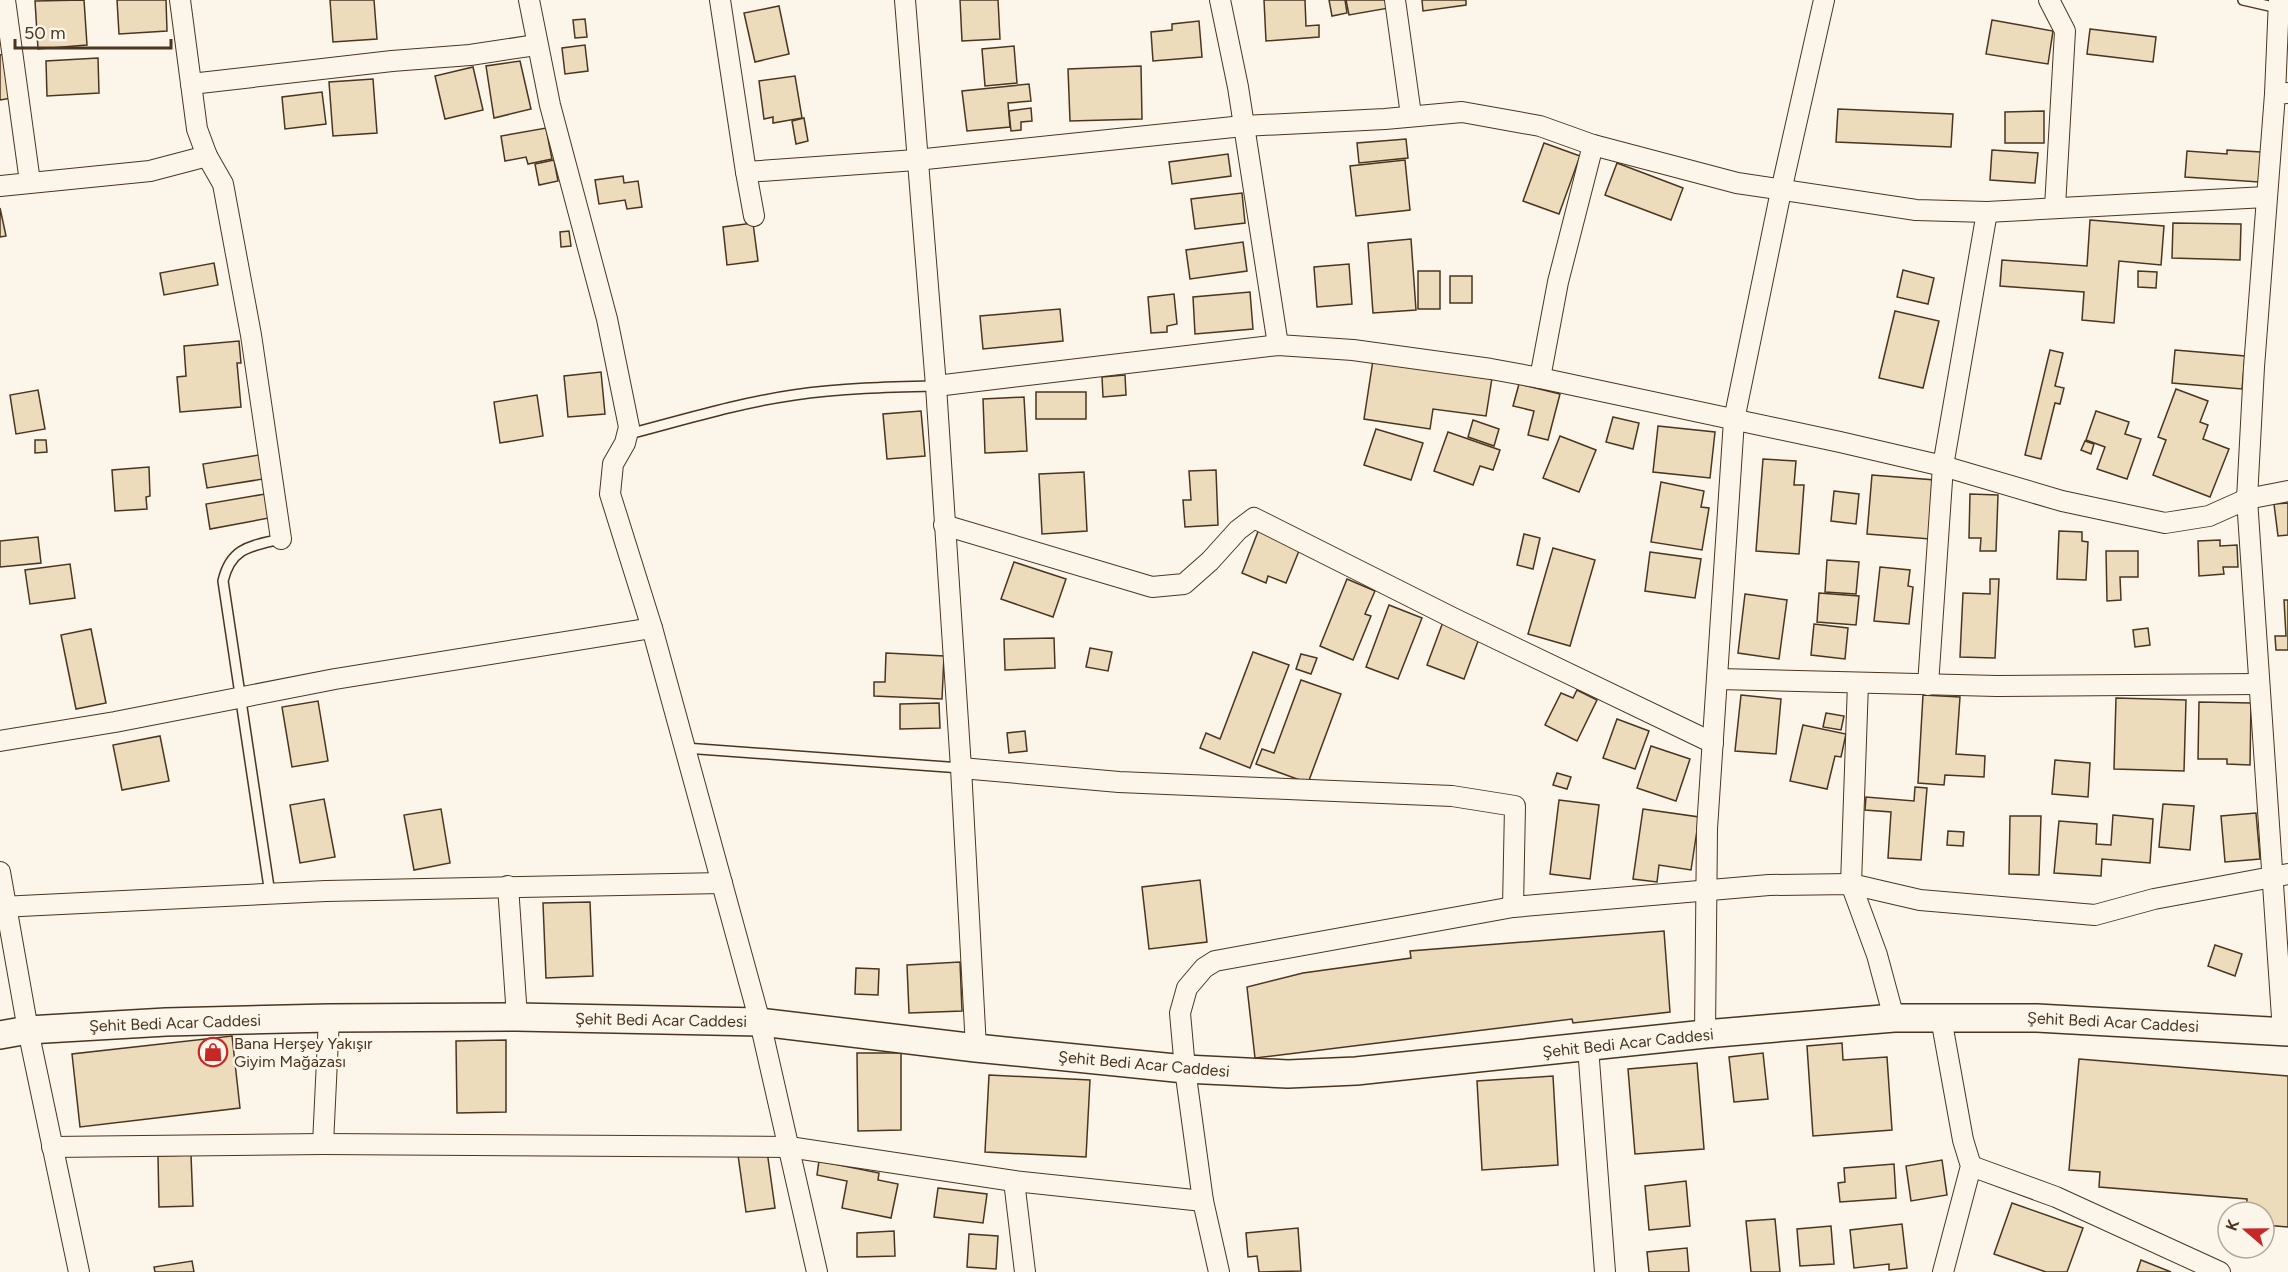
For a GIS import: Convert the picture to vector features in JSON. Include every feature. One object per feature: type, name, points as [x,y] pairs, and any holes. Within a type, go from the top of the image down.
[{"type":"street","points":[[5,0],[30,182]]},
{"type":"street","points":[[180,0],[197,129],[207,156],[223,184],[253,345],[281,538]]},
{"type":"street","points":[[529,0],[536,45],[567,174],[607,319],[629,427],[629,434],[613,464],[610,494],[652,628],[760,1022],[817,1272]]},
{"type":"street","points":[[720,0],[754,216]]},
{"type":"street","points":[[905,0],[916,160],[936,386],[961,768],[976,1048]]},
{"type":"street","points":[[1220,0],[1238,87],[1278,345]]},
{"type":"street","points":[[1395,0],[1411,115]]},
{"type":"street","points":[[1705,1034],[1707,829],[1734,420],[1781,191],[1824,0]]},
{"type":"street","points":[[2049,0],[2065,31],[2055,207]]},
{"type":"street","points":[[2278,4],[2281,93],[2266,197],[2247,499],[2259,684],[2280,876],[2285,1032]]},
{"type":"street","points":[[191,84],[392,61],[470,55],[536,45]]},
{"type":"street","points":[[746,172],[916,160],[1243,126],[1385,119],[1462,112],[1540,126],[1593,145],[1737,183],[1916,210],[1987,212],[2266,197]]},
{"type":"street","points":[[1540,378],[1558,282],[1593,145]]},
{"type":"street","points":[[0,186],[150,171],[207,156]]},
{"type":"street","points":[[1928,685],[1943,466],[1987,212]]},
{"type":"street","points":[[936,386],[1278,345],[1353,350],[1540,378],[1943,466],[2062,501],[2165,523],[2209,516],[2247,499],[2288,491]]},
{"type":"street","points":[[944,525],[1152,587],[1184,584],[1210,561],[1238,530],[1254,518],[1713,743]]},
{"type":"street","points":[[0,741],[334,679],[652,628]]},
{"type":"street","points":[[1718,679],[1997,686],[2259,684]]},
{"type":"street","points":[[1858,683],[1851,884],[1877,955],[1894,1018]]},
{"type":"street","points":[[961,768],[1119,782],[1452,795],[1515,806],[1513,907]]},
{"type":"street","points":[[0,872],[4,907],[28,1030],[79,1272]]},
{"type":"street","points":[[1219,1272],[1203,1201],[1180,1013],[1182,1000],[1195,977],[1215,961],[1513,907],[1769,885],[1851,884],[1920,900],[2096,915],[2154,899],[2280,876]]},
{"type":"street","points":[[4,907],[270,894],[722,882]]},
{"type":"street","points":[[508,886],[517,1017]]},
{"type":"street","name":"Şehit Bedi Acar Caddesi","points":[[0,1035],[28,1030],[166,1022],[329,1018],[517,1017],[760,1022],[976,1048],[1185,1068],[1278,1074],[1356,1071],[1705,1034],[1894,1018],[2060,1019],[2285,1032]]},
{"type":"street","points":[[323,1144],[329,1018]]},
{"type":"street","points":[[1941,1018],[1963,1140],[1971,1166],[1943,1272]]},
{"type":"street","points":[[1588,1047],[1605,1272]]},
{"type":"street","points":[[52,1147],[323,1144],[789,1147],[1014,1182],[1203,1201]]},
{"type":"street","points":[[1971,1166],[2056,1197],[2220,1272]]},
{"type":"street","points":[[1014,1182],[1025,1272]]},
{"type":"lane","points":[[2243,0],[2278,4]]},
{"type":"lane","points":[[629,434],[756,402],[794,395],[936,386]]},
{"type":"lane","points":[[270,894],[223,581],[232,559],[248,547],[281,538]]},
{"type":"lane","points":[[685,748],[961,768]]},
{"type":"building","points":[[84,0],[87,45],[38,49],[35,1]]},
{"type":"building","points":[[117,0],[166,0],[167,31],[119,34]]},
{"type":"building","points":[[330,0],[374,0],[377,39],[333,42]]},
{"type":"building","points":[[960,0],[998,0],[1000,39],[962,41]]},
{"type":"building","points":[[1264,0],[1305,0],[1306,26],[1319,25],[1319,37],[1266,41]]},
{"type":"building","points":[[1329,0],[1345,0],[1347,13],[1332,16]]},
{"type":"building","points":[[1346,0],[1388,0],[1389,8],[1349,15]]},
{"type":"building","points":[[1422,0],[1466,0],[1466,5],[1423,11]]},
{"type":"building","points":[[779,6],[789,54],[755,62],[744,13]]},
{"type":"building","points":[[585,19],[587,37],[575,38],[573,20]]},
{"type":"building","points":[[1992,20],[2053,31],[2048,64],[1986,54]]},
{"type":"building","points":[[1199,21],[1202,57],[1153,61],[1151,32],[1172,30],[1172,24]]},
{"type":"building","points":[[2090,29],[2156,37],[2153,62],[2087,54]]},
{"type":"building","points":[[585,45],[588,71],[565,74],[562,48]]},
{"type":"building","points":[[1014,46],[1017,83],[985,86],[982,49]]},
{"type":"building","points":[[4,54],[12,98],[0,100],[0,55]]},
{"type":"building","points":[[98,58],[99,93],[47,96],[46,61]]},
{"type":"building","points":[[520,61],[531,109],[494,118],[486,66]]},
{"type":"building","points":[[1141,66],[1142,119],[1070,121],[1068,69]]},
{"type":"building","points":[[473,67],[483,110],[445,119],[435,76]]},
{"type":"building","points":[[795,76],[802,118],[773,123],[773,117],[764,119],[759,81]]},
{"type":"building","points":[[373,79],[377,133],[333,136],[329,82]]},
{"type":"building","points":[[1029,84],[1031,101],[1008,103],[1010,127],[967,131],[962,91]]},
{"type":"building","points":[[322,92],[326,124],[285,129],[282,97]]},
{"type":"building","points":[[1031,108],[1032,121],[1021,122],[1021,130],[1011,131],[1009,111]]},
{"type":"building","points":[[1838,109],[1953,114],[1951,147],[1836,142]]},
{"type":"building","points":[[2044,111],[2044,143],[2005,143],[2005,112]]},
{"type":"building","points":[[804,118],[808,141],[796,144],[792,121]]},
{"type":"building","points":[[546,128],[552,159],[528,164],[526,157],[505,161],[501,136]]},
{"type":"building","points":[[1406,139],[1408,158],[1359,163],[1357,143]]},
{"type":"building","points":[[1544,143],[1580,156],[1559,214],[1523,201]]},
{"type":"building","points":[[1992,150],[2038,153],[2035,183],[1990,180]]},
{"type":"building","points":[[2227,150],[2261,152],[2259,182],[2185,177],[2187,151],[2227,154]]},
{"type":"building","points":[[1228,154],[1231,176],[1172,184],[1169,162]]},
{"type":"building","points":[[554,160],[558,181],[539,185],[535,164]]},
{"type":"building","points":[[1405,160],[1410,210],[1356,216],[1350,166]]},
{"type":"building","points":[[1617,163],[1683,188],[1671,220],[1605,195]]},
{"type":"building","points":[[623,176],[624,183],[638,181],[642,207],[627,209],[625,200],[599,204],[595,180]]},
{"type":"building","points":[[1242,193],[1245,223],[1195,229],[1191,199]]},
{"type":"building","points":[[0,208],[6,236],[0,237]]},
{"type":"building","points":[[2090,220],[2164,226],[2161,265],[2119,261],[2114,323],[2082,320],[2084,292],[2000,286],[2002,260],[2087,266]]},
{"type":"building","points":[[753,223],[758,261],[727,265],[723,227]]},
{"type":"building","points":[[2173,223],[2241,224],[2240,260],[2172,258]]},
{"type":"building","points":[[569,231],[571,246],[561,247],[560,232]]},
{"type":"building","points":[[1411,239],[1416,310],[1373,313],[1368,243]]},
{"type":"building","points":[[1243,242],[1247,271],[1190,279],[1186,250]]},
{"type":"building","points":[[214,263],[218,285],[164,295],[160,273]]},
{"type":"building","points":[[1349,264],[1352,304],[1317,307],[1314,267]]},
{"type":"building","points":[[1903,270],[1934,278],[1928,304],[1897,297]]},
{"type":"building","points":[[1418,271],[1440,271],[1440,309],[1418,309]]},
{"type":"building","points":[[2138,271],[2157,272],[2156,288],[2138,287]]},
{"type":"building","points":[[1450,276],[1472,276],[1472,303],[1450,303]]},
{"type":"building","points":[[1250,292],[1253,329],[1195,334],[1193,297]]},
{"type":"building","points":[[1174,294],[1177,324],[1167,326],[1167,332],[1151,333],[1148,297]]},
{"type":"building","points":[[1060,309],[1063,341],[983,349],[980,316]]},
{"type":"building","points":[[1895,311],[1939,321],[1923,388],[1879,378]]},
{"type":"building","points":[[239,341],[241,363],[237,363],[241,407],[180,412],[177,377],[186,376],[184,346]]},
{"type":"building","points":[[2050,350],[2063,353],[2055,386],[2064,388],[2060,404],[2055,403],[2041,459],[2025,455]]},
{"type":"building","points":[[2175,350],[2245,356],[2242,389],[2172,383]]},
{"type":"building","points":[[1373,360],[1492,378],[1486,416],[1433,409],[1430,429],[1364,419]]},
{"type":"building","points":[[601,372],[605,414],[568,417],[564,376]]},
{"type":"building","points":[[1125,375],[1126,395],[1103,397],[1102,377]]},
{"type":"building","points":[[1519,384],[1560,394],[1548,440],[1528,435],[1534,411],[1513,406]]},
{"type":"building","points":[[2176,389],[2208,401],[2200,422],[2208,425],[2203,439],[2229,449],[2210,497],[2153,475],[2166,440],[2158,437]]},
{"type":"building","points":[[38,390],[45,429],[16,434],[10,395]]},
{"type":"building","points":[[1036,392],[1086,392],[1086,419],[1036,419]]},
{"type":"building","points":[[537,395],[543,436],[500,443],[494,402]]},
{"type":"building","points":[[1024,397],[1027,451],[985,453],[983,399]]},
{"type":"building","points":[[921,411],[925,456],[887,459],[883,414]]},
{"type":"building","points":[[2096,411],[2129,422],[2125,434],[2141,439],[2127,479],[2097,469],[2105,447],[2086,440]]},
{"type":"building","points":[[1613,417],[1639,423],[1633,449],[1606,442]]},
{"type":"building","points":[[1473,420],[1499,429],[1494,446],[1468,437]]},
{"type":"building","points":[[1658,426],[1715,432],[1710,478],[1653,472]]},
{"type":"building","points":[[1376,429],[1423,443],[1411,480],[1364,465]]},
{"type":"building","points":[[1448,432],[1500,450],[1493,470],[1480,466],[1473,485],[1434,471]]},
{"type":"building","points":[[1560,436],[1596,450],[1579,492],[1543,478]]},
{"type":"building","points":[[35,440],[46,440],[47,452],[35,453]]},
{"type":"building","points":[[2085,441],[2094,444],[2091,454],[2081,450]]},
{"type":"building","points":[[259,455],[263,479],[207,488],[203,464]]},
{"type":"building","points":[[1763,459],[1796,461],[1794,485],[1804,485],[1799,554],[1756,551]]},
{"type":"building","points":[[149,467],[150,496],[146,497],[147,509],[115,511],[112,470]]},
{"type":"building","points":[[1216,470],[1218,525],[1185,527],[1183,500],[1191,500],[1189,471]]},
{"type":"building","points":[[1084,472],[1087,531],[1042,534],[1039,474]]},
{"type":"building","points":[[1872,475],[1935,480],[1930,539],[1867,534]]},
{"type":"building","points":[[1661,482],[1704,491],[1701,507],[1709,508],[1702,550],[1651,542]]},
{"type":"building","points":[[1834,491],[1859,494],[1856,524],[1831,521]]},
{"type":"building","points":[[265,494],[269,518],[210,529],[206,504]]},
{"type":"building","points":[[1970,494],[1998,495],[1996,551],[1980,551],[1981,538],[1969,538]]},
{"type":"building","points":[[2288,503],[2288,535],[2278,536],[2274,504]]},
{"type":"building","points":[[1259,529],[1301,546],[1286,583],[1268,576],[1266,583],[1242,573]]},
{"type":"building","points":[[2059,531],[2082,532],[2082,541],[2088,542],[2086,580],[2057,579]]},
{"type":"building","points":[[1524,534],[1540,538],[1533,569],[1517,565]]},
{"type":"building","points":[[38,537],[41,563],[0,567],[0,541]]},
{"type":"building","points":[[2220,540],[2220,546],[2237,545],[2238,567],[2223,567],[2224,574],[2199,576],[2198,541]]},
{"type":"building","points":[[1553,548],[1595,560],[1570,646],[1528,634]]},
{"type":"building","points":[[2106,551],[2138,551],[2138,577],[2120,577],[2121,600],[2107,601]]},
{"type":"building","points":[[1650,552],[1701,559],[1695,598],[1645,591]]},
{"type":"building","points":[[1827,560],[1859,562],[1856,594],[1825,592]]},
{"type":"building","points":[[1014,562],[1066,579],[1053,617],[1001,599]]},
{"type":"building","points":[[70,564],[75,598],[30,604],[25,570]]},
{"type":"building","points":[[1880,567],[1910,570],[1908,586],[1913,587],[1909,624],[1874,621]]},
{"type":"building","points":[[1347,579],[1375,591],[1365,614],[1371,616],[1353,660],[1320,646]]},
{"type":"building","points":[[1990,579],[1999,579],[1995,658],[1960,657],[1963,593],[1990,594]]},
{"type":"building","points":[[1819,593],[1859,596],[1856,625],[1817,622]]},
{"type":"building","points":[[1745,594],[1787,600],[1779,659],[1738,653]]},
{"type":"building","points":[[2284,600],[2288,600],[2288,650],[2276,650],[2275,636],[2286,636]]},
{"type":"building","points":[[1389,605],[1422,618],[1398,679],[1366,667]]},
{"type":"building","points":[[1443,622],[1480,636],[1464,679],[1427,665]]},
{"type":"building","points":[[1814,624],[1848,628],[1845,659],[1811,655]]},
{"type":"building","points":[[2148,628],[2150,645],[2135,647],[2133,630]]},
{"type":"building","points":[[91,629],[106,703],[76,709],[61,635]]},
{"type":"building","points":[[1054,638],[1055,668],[1005,670],[1004,639]]},
{"type":"building","points":[[1090,648],[1112,652],[1108,671],[1086,667]]},
{"type":"building","points":[[1253,652],[1289,665],[1250,768],[1200,748],[1206,733],[1220,739]]},
{"type":"building","points":[[886,653],[944,656],[942,699],[874,696],[874,682],[885,682]]},
{"type":"building","points":[[1301,654],[1317,658],[1311,674],[1296,669]]},
{"type":"building","points":[[1301,680],[1341,694],[1308,783],[1256,764],[1262,749],[1274,753]]},
{"type":"building","points":[[1577,690],[1597,700],[1577,741],[1545,725],[1561,693],[1573,698]]},
{"type":"building","points":[[1741,695],[1781,699],[1776,754],[1735,751]]},
{"type":"building","points":[[1923,695],[1960,697],[1956,754],[1985,756],[1984,777],[1945,775],[1944,785],[1918,783]]},
{"type":"building","points":[[2116,698],[2186,700],[2184,771],[2114,769]]},
{"type":"building","points":[[318,701],[328,761],[292,767],[282,707]]},
{"type":"building","points":[[2199,702],[2251,703],[2250,765],[2227,764],[2227,759],[2198,759]]},
{"type":"building","points":[[939,703],[940,728],[900,729],[900,704]]},
{"type":"building","points":[[1826,713],[1844,716],[1841,730],[1823,727]]},
{"type":"building","points":[[1617,719],[1649,731],[1635,769],[1603,758]]},
{"type":"building","points":[[1803,725],[1846,734],[1841,757],[1835,756],[1827,789],[1790,781]]},
{"type":"building","points":[[1025,731],[1027,751],[1009,753],[1007,733]]},
{"type":"building","points":[[160,736],[169,781],[122,790],[113,745]]},
{"type":"building","points":[[1651,746],[1690,759],[1676,801],[1637,788]]},
{"type":"building","points":[[2055,760],[2090,763],[2088,797],[2052,794]]},
{"type":"building","points":[[1557,773],[1571,777],[1567,789],[1553,785]]},
{"type":"building","points":[[1915,787],[1927,788],[1921,860],[1888,858],[1891,812],[1865,810],[1866,797],[1914,801]]},
{"type":"building","points":[[324,799],[335,857],[300,863],[290,805]]},
{"type":"building","points":[[1559,800],[1599,805],[1590,879],[1550,874]]},
{"type":"building","points":[[2163,804],[2194,806],[2190,850],[2159,847]]},
{"type":"building","points":[[441,809],[450,863],[414,870],[404,815]]},
{"type":"building","points":[[1643,809],[1699,817],[1691,870],[1659,865],[1657,882],[1633,879]]},
{"type":"building","points":[[2256,813],[2260,859],[2225,862],[2221,816]]},
{"type":"building","points":[[2113,815],[2153,819],[2150,863],[2102,859],[2101,876],[2054,873],[2059,821],[2097,824],[2096,844],[2111,845]]},
{"type":"building","points":[[2010,816],[2041,816],[2039,875],[2009,874]]},
{"type":"building","points":[[1948,831],[1964,832],[1963,846],[1947,845]]},
{"type":"building","points":[[1200,880],[1207,942],[1149,949],[1142,887]]},
{"type":"building","points":[[590,902],[593,976],[546,978],[543,903]]},
{"type":"building","points":[[1664,931],[1670,1012],[1573,1023],[1572,1019],[1255,1058],[1247,987],[1303,973],[1411,958],[1410,951]]},
{"type":"building","points":[[2215,945],[2242,954],[2235,976],[2208,966]]},
{"type":"building","points":[[960,962],[962,1011],[909,1013],[907,965]]},
{"type":"building","points":[[856,968],[879,969],[878,995],[855,994]]},
{"type":"building","points":[[232,1036],[240,1108],[80,1127],[72,1054]]},
{"type":"building","points":[[506,1040],[506,1112],[457,1113],[456,1041]]},
{"type":"building","points":[[1842,1043],[1843,1060],[1887,1057],[1892,1130],[1813,1136],[1807,1046]]},
{"type":"building","points":[[857,1053],[901,1053],[901,1130],[858,1131]]},
{"type":"building","points":[[1763,1053],[1768,1099],[1734,1102],[1729,1057]]},
{"type":"building","points":[[2079,1059],[2288,1076],[2288,1227],[2276,1226],[2276,1200],[2247,1200],[2099,1187],[2100,1172],[2069,1170]]},
{"type":"building","points":[[1697,1063],[1704,1149],[1635,1154],[1628,1069]]},
{"type":"building","points":[[989,1075],[1090,1080],[1086,1157],[985,1152]]},
{"type":"building","points":[[1553,1076],[1558,1165],[1482,1170],[1477,1081]]},
{"type":"building","points":[[767,1151],[775,1208],[746,1212],[738,1155]]},
{"type":"building","points":[[191,1155],[193,1206],[159,1207],[158,1156]]},
{"type":"building","points":[[1942,1160],[1947,1195],[1911,1201],[1906,1166]]},
{"type":"building","points":[[819,1161],[879,1173],[878,1180],[898,1184],[891,1218],[842,1208],[847,1181],[817,1175]]},
{"type":"building","points":[[1894,1164],[1896,1198],[1840,1202],[1838,1183],[1845,1182],[1844,1168]]},
{"type":"building","points":[[1686,1181],[1690,1226],[1649,1230],[1645,1186]]},
{"type":"building","points":[[938,1188],[987,1194],[983,1223],[934,1217]]},
{"type":"building","points":[[2012,1203],[2083,1228],[2067,1272],[2046,1272],[1994,1254]]},
{"type":"building","points":[[1775,1219],[1780,1272],[1751,1272],[1746,1221]]},
{"type":"building","points":[[1902,1224],[1907,1268],[1889,1270],[1889,1264],[1854,1268],[1850,1230]]},
{"type":"building","points":[[1831,1226],[1834,1264],[1800,1266],[1797,1229]]},
{"type":"building","points":[[1298,1228],[1301,1271],[1259,1272],[1257,1256],[1248,1257],[1246,1233]]},
{"type":"building","points":[[894,1231],[895,1256],[857,1257],[857,1233]]},
{"type":"building","points":[[969,1234],[998,1236],[996,1269],[967,1267]]},
{"type":"building","points":[[1687,1248],[1689,1272],[1649,1272],[1647,1252]]},
{"type":"building","points":[[2141,1260],[2171,1272],[2137,1272]]},
{"type":"building","points":[[192,1261],[194,1272],[155,1272],[154,1267]]},
{"type":"place","name":"Bana Herşey Yakışır Giyim Mağazası","points":[[213,1052]]}]
